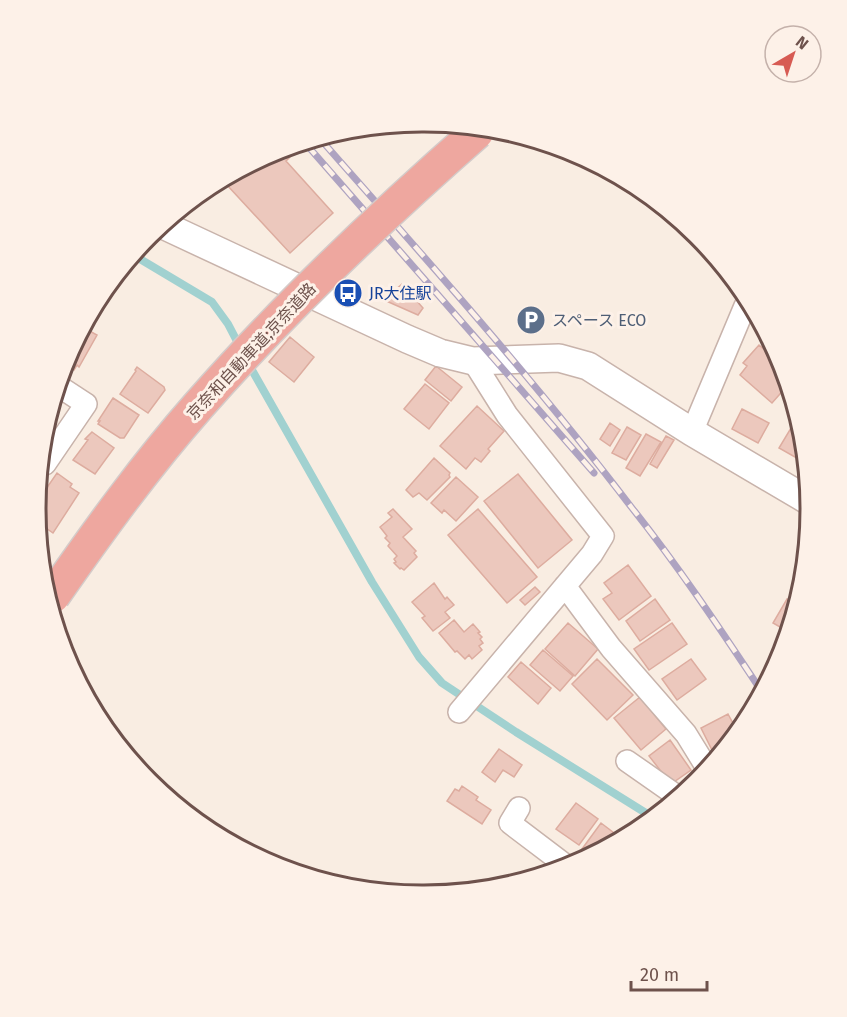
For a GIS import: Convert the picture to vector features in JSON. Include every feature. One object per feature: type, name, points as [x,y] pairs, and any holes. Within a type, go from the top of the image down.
[{"type":"highway","name":"京奈和自動車道;京奈道路","points":[[56,592],[89,543],[142,474],[198,406],[258,339],[398,201],[473,135]]},
{"type":"street","points":[[171,229],[440,353],[473,361],[559,358],[588,366],[800,496]]},
{"type":"street","points":[[693,432],[744,310]]},
{"type":"street","points":[[459,712],[592,554],[603,536],[507,415],[473,361]]},
{"type":"street","points":[[50,456],[87,404],[66,391]]},
{"type":"street","points":[[565,586],[611,648],[686,734],[703,761]]},
{"type":"street","points":[[627,761],[672,792]]},
{"type":"street","points":[[519,808],[510,823],[559,860]]},
{"type":"building","points":[[291,156],[286,161],[333,213],[290,253],[228,186],[257,170]]},
{"type":"building","points":[[402,284],[423,308],[418,315],[384,300]]},
{"type":"building","points":[[91,332],[97,335],[79,367],[77,365],[74,370]]},
{"type":"building","points":[[290,337],[314,357],[294,382],[269,362]]},
{"type":"building","points":[[759,345],[766,351],[782,392],[772,403],[740,375],[747,366],[743,363]]},
{"type":"building","points":[[436,366],[462,387],[451,401],[425,380]]},
{"type":"building","points":[[137,367],[165,390],[148,413],[120,394]]},
{"type":"building","points":[[425,384],[449,403],[429,429],[404,409]]},
{"type":"building","points":[[113,398],[139,415],[124,438],[120,438],[98,424]]},
{"type":"building","points":[[477,406],[504,431],[488,449],[490,451],[481,462],[475,458],[466,469],[440,446]]},
{"type":"building","points":[[742,409],[769,423],[758,443],[732,429]]},
{"type":"building","points":[[610,423],[620,430],[610,446],[600,439]]},
{"type":"building","points":[[627,427],[641,435],[626,460],[612,453]]},
{"type":"building","points":[[791,427],[797,458],[779,448]]},
{"type":"building","points":[[92,432],[114,448],[95,474],[73,460],[88,440],[85,439]]},
{"type":"building","points":[[646,434],[661,442],[640,476],[626,468]]},
{"type":"building","points":[[666,436],[674,440],[657,468],[650,464]]},
{"type":"building","points":[[434,458],[450,473],[450,477],[427,500],[419,493],[413,497],[406,490]]},
{"type":"building","points":[[57,473],[72,484],[70,487],[79,493],[53,533],[47,529],[47,488]]},
{"type":"building","points":[[518,474],[572,540],[538,568],[484,501]]},
{"type":"building","points":[[456,477],[478,497],[456,521],[444,510],[442,513],[431,503]]},
{"type":"building","points":[[393,509],[412,529],[403,537],[416,551],[414,553],[417,557],[404,570],[394,563],[397,556],[388,546],[390,543],[380,527],[392,517],[388,513]]},
{"type":"building","points":[[478,509],[537,577],[507,603],[448,535]]},
{"type":"building","points":[[628,565],[651,596],[619,620],[603,599],[612,593],[604,583]]},
{"type":"building","points":[[434,583],[445,599],[447,597],[454,605],[445,612],[450,618],[433,631],[422,618],[425,616],[412,602]]},
{"type":"building","points":[[535,587],[540,592],[525,605],[520,600]]},
{"type":"building","points":[[655,599],[670,620],[640,641],[626,621]]},
{"type":"building","points":[[787,599],[789,600],[781,627],[773,623]]},
{"type":"building","points":[[454,620],[464,632],[473,624],[480,632],[478,633],[483,643],[479,646],[482,650],[472,659],[469,655],[465,659],[457,651],[455,652],[439,633]]},
{"type":"building","points":[[568,623],[598,649],[575,676],[545,649]]},
{"type":"building","points":[[672,623],[687,644],[649,670],[634,649]]},
{"type":"building","points":[[543,650],[573,676],[560,691],[530,665]]},
{"type":"building","points":[[597,659],[633,695],[607,720],[572,684]]},
{"type":"building","points":[[691,659],[706,679],[677,700],[662,679]]},
{"type":"building","points":[[521,662],[551,688],[538,704],[508,677]]},
{"type":"building","points":[[640,697],[666,729],[641,750],[614,718]]},
{"type":"building","points":[[728,714],[733,724],[712,751],[701,728]]},
{"type":"building","points":[[670,740],[691,770],[671,784],[649,756]]},
{"type":"building","points":[[499,749],[522,765],[514,777],[503,770],[495,782],[482,772]]},
{"type":"building","points":[[462,786],[478,797],[476,800],[491,810],[482,824],[447,801],[455,789],[459,791]]},
{"type":"building","points":[[576,803],[598,819],[579,845],[556,829]]},
{"type":"building","points":[[601,823],[615,833],[590,847],[582,849]]},
{"type":"waterway","points":[[141,259],[212,302],[228,324],[240,347]]},
{"type":"waterway","points":[[248,363],[372,582],[419,657],[442,683],[646,813]]},
{"type":"railway","points":[[325,144],[558,414],[682,574],[757,684]]},
{"type":"railway","points":[[311,149],[594,473]]},
{"type":"place","name":"JR大住駅","points":[[348,293]]},
{"type":"place","name":"スペース ECO","points":[[531,320]]}]
